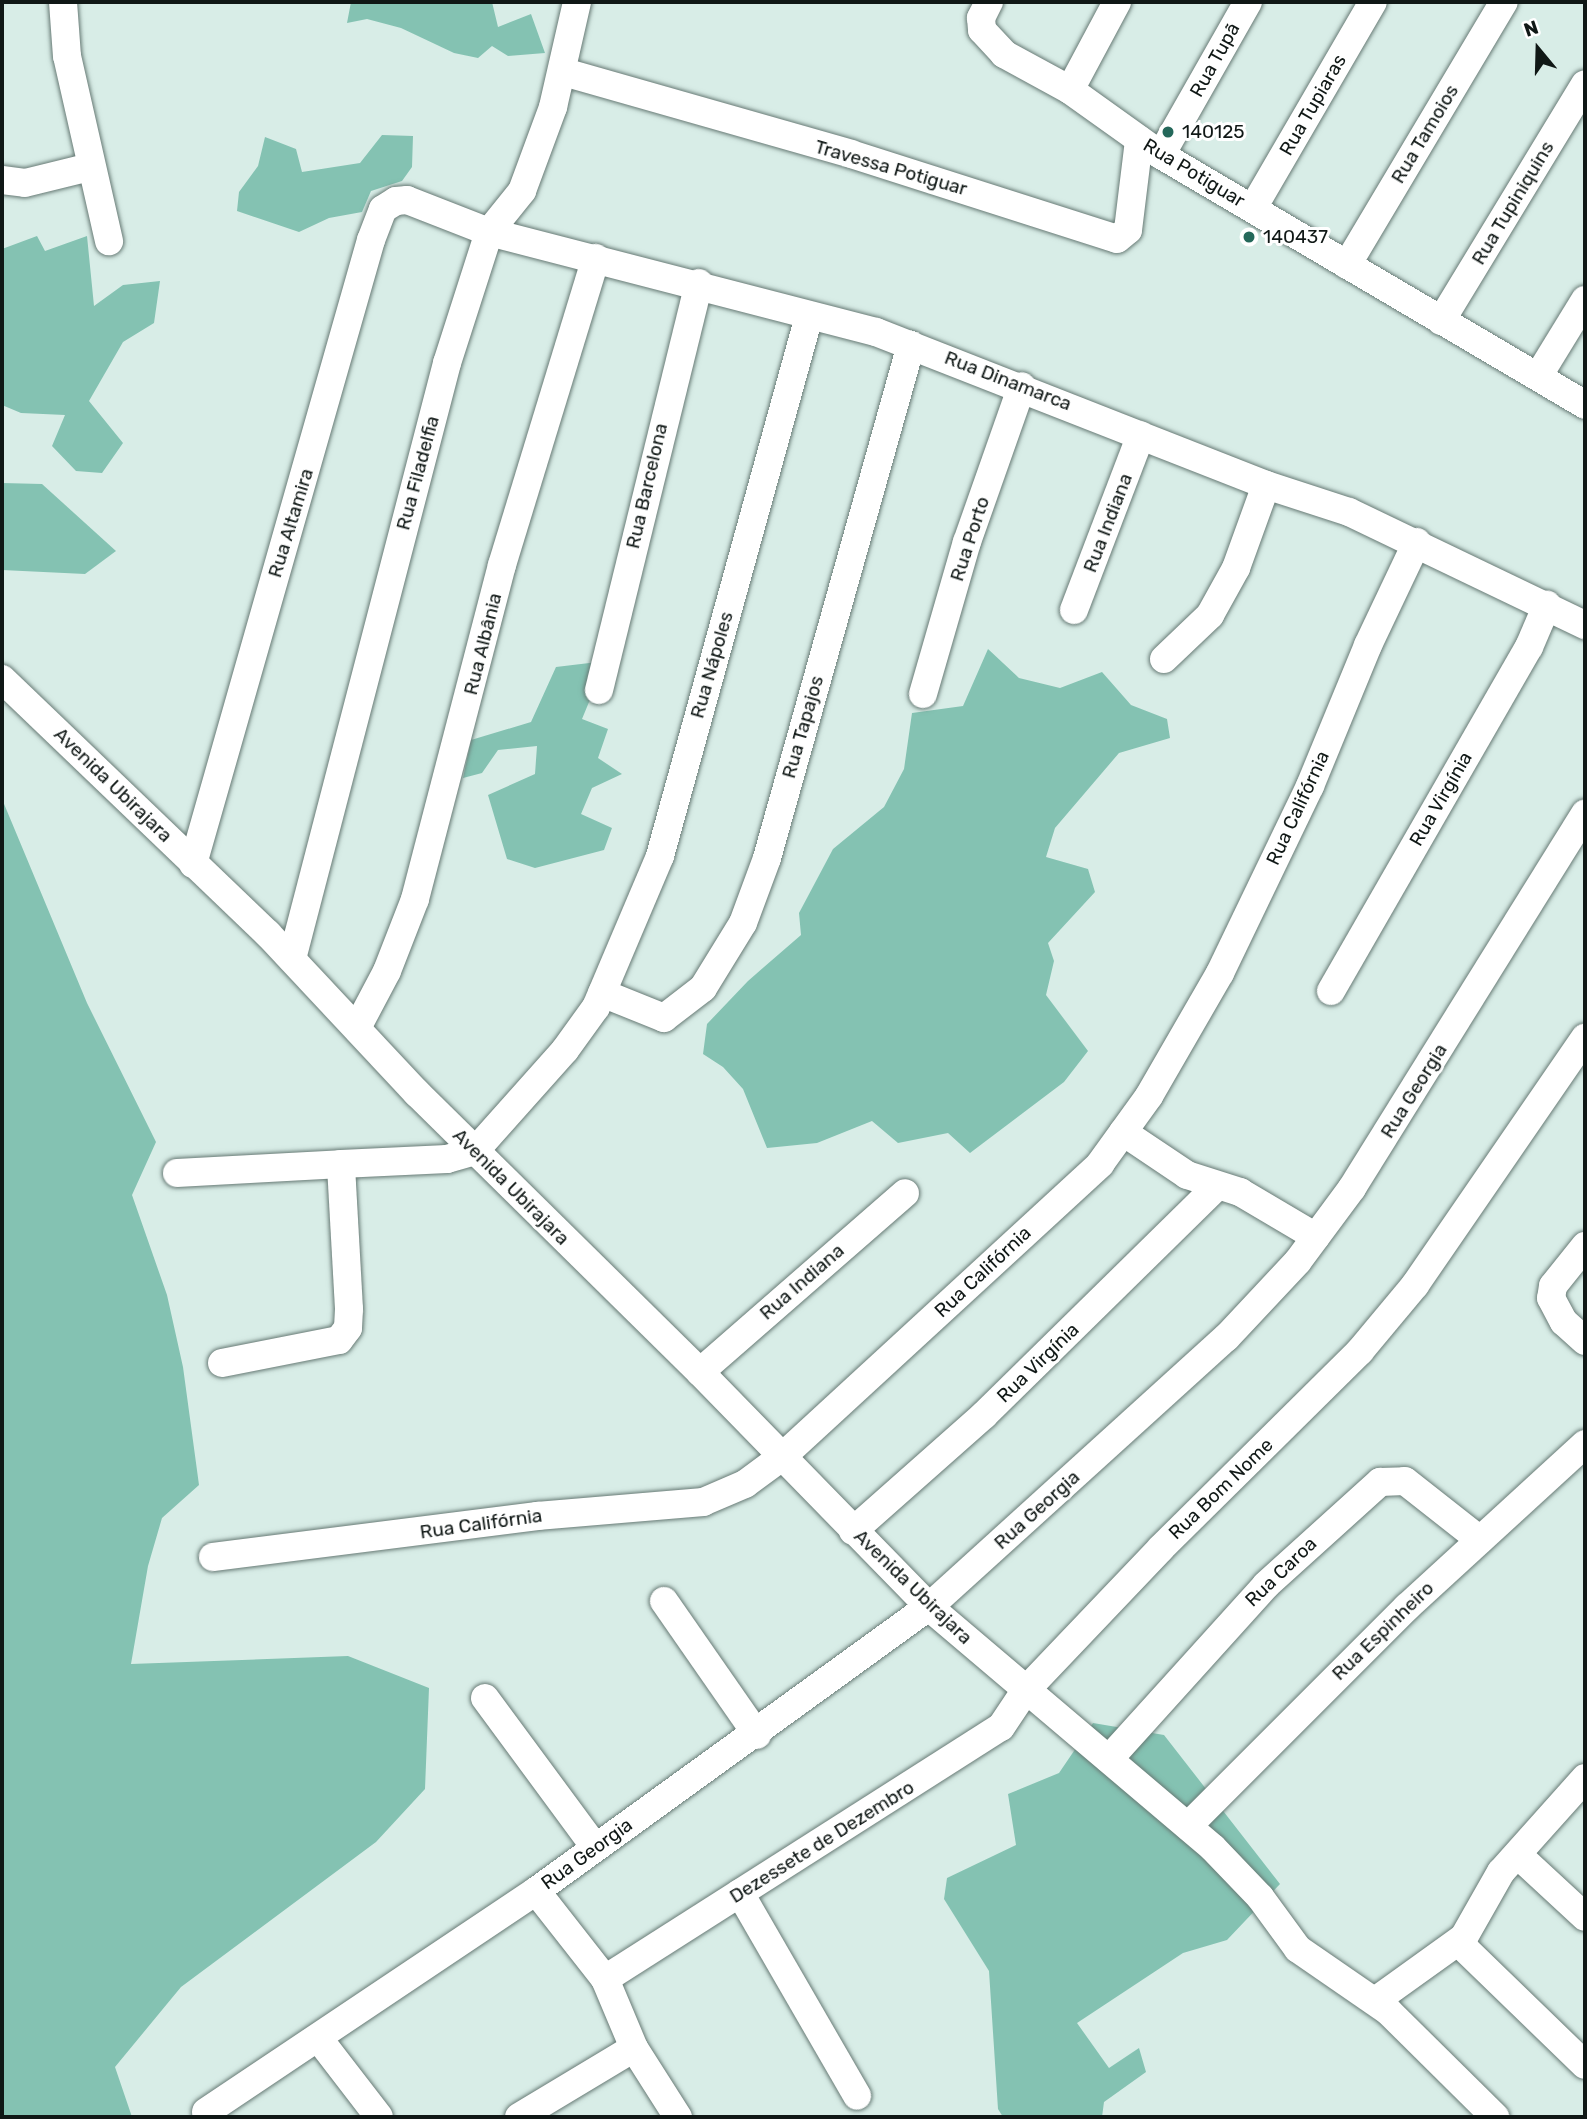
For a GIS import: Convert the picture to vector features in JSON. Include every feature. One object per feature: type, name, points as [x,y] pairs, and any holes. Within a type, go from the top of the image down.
[{"type":"street","points":[[63,2],[67,56],[90,167],[109,241]]},
{"type":"street","name":"Rua Filadelfia","points":[[292,959],[447,363],[489,232],[522,191],[564,72],[577,2]]},
{"type":"street","name":"Rua Potiguar","points":[[989,2],[981,18],[988,41],[1070,90],[1150,148],[1441,321],[1539,375],[1585,405]]},
{"type":"street","points":[[1070,90],[1117,2]]},
{"type":"street","name":"Rua Tupã","points":[[1150,148],[1248,2]]},
{"type":"street","name":"Rua Tupiaras","points":[[1253,208],[1373,2]]},
{"type":"street","name":"Rua Tamoios","points":[[1347,265],[1504,2]]},
{"type":"street","name":"Travessa Potiguar","points":[[564,72],[851,154],[1117,239],[1128,230],[1150,148]]},
{"type":"street","name":"Rua Tupiniquins","points":[[1441,321],[1585,84]]},
{"type":"street","points":[[2,180],[25,183],[90,167]]},
{"type":"street","name":"Rua Dinamarca","points":[[407,200],[489,232],[699,283],[911,345],[1022,386],[1266,485],[1318,499],[1417,542],[1585,625]]},
{"type":"street","name":"Rua Altamira","points":[[193,864],[372,240],[383,209],[388,204],[407,200]]},
{"type":"street","name":"Rua Albânia","points":[[358,1026],[387,971],[415,899],[502,565],[596,258]]},
{"type":"street","name":"Rua Barcelona","points":[[599,690],[699,283]]},
{"type":"street","points":[[1539,375],[1585,300]]},
{"type":"street","name":"Rua Nápoles","points":[[475,1151],[565,1050],[599,1000],[660,856],[809,316]]},
{"type":"street","name":"Rua Tapajos","points":[[599,1000],[664,1018],[703,988],[743,923],[768,858],[911,345]]},
{"type":"street","name":"Rua Porto","points":[[922,694],[967,542],[1022,386]]},
{"type":"street","name":"Rua Indiana","points":[[1074,610],[1140,435]]},
{"type":"street","points":[[1164,659],[1210,615],[1236,568],[1266,485]]},
{"type":"street","name":"Rua Califórnia","points":[[213,1557],[537,1516],[703,1502],[745,1484],[783,1456],[1100,1164],[1123,1132],[1220,973],[1310,786],[1368,645],[1417,542]]},
{"type":"street","name":"Rua Virgínia","points":[[1331,991],[1529,647],[1547,605]]},
{"type":"street","name":"Avenida Ubirajara","points":[[2,679],[292,959],[475,1151],[700,1372],[929,1607],[1025,1691],[1188,1826],[1260,1897],[1298,1949],[1375,2001],[1495,2117]]},
{"type":"street","name":"Rua Georgia","points":[[206,2112],[319,2039],[536,1891],[594,1847],[757,1735],[929,1607],[1226,1338],[1315,1237],[1352,1188],[1585,814]]},
{"type":"street","name":"Rua Bom Nome","points":[[1025,1691],[1161,1548],[1314,1401],[1415,1285],[1585,1038]]},
{"type":"street","points":[[1123,1132],[1167,1164],[1216,1187],[1240,1192],[1265,1204],[1315,1237]]},
{"type":"street","points":[[177,1173],[447,1159],[475,1151]]},
{"type":"street","points":[[222,1363],[306,1350],[338,1340],[348,1328],[341,1164]]},
{"type":"street","name":"Rua Virgínia","points":[[853,1531],[984,1415],[1216,1187]]},
{"type":"street","name":"Rua Indiana","points":[[700,1372],[905,1193]]},
{"type":"street","points":[[1578,1254],[1553,1286],[1551,1298],[1564,1322],[1585,1340]]},
{"type":"street","name":"Rua Espinheiro","points":[[1188,1826],[1480,1539],[1585,1444]]},
{"type":"street","name":"Rua Caroa","points":[[1109,1759],[1266,1585],[1380,1482],[1405,1481],[1480,1539]]},
{"type":"street","points":[[664,1601],[757,1735]]},
{"type":"street","name":"Dezessete de Dezembro","points":[[605,1979],[1001,1727],[1025,1691]]},
{"type":"street","points":[[485,1698],[594,1847]]},
{"type":"street","points":[[1375,2001],[1393,1984],[1459,1942],[1487,1891],[1585,1778]]},
{"type":"street","points":[[1517,1855],[1585,1917]]},
{"type":"street","points":[[536,1891],[605,1979],[634,2049],[678,2117]]},
{"type":"street","points":[[740,1893],[857,2095]]},
{"type":"street","points":[[1459,1942],[1585,2065]]},
{"type":"street","points":[[319,2039],[379,2117]]},
{"type":"street","points":[[519,2117],[634,2049]]},
{"type":"green space","points":[[351,2],[492,2],[498,27],[531,14],[545,53],[508,56],[492,46],[478,58],[454,53],[401,28],[367,19],[347,23]]},
{"type":"green space","points":[[382,135],[413,136],[412,167],[402,181],[371,191],[362,212],[329,218],[299,232],[237,211],[239,192],[258,166],[265,137],[296,149],[302,172],[360,163]]},
{"type":"green space","points":[[37,236],[45,251],[87,236],[94,306],[123,285],[160,281],[154,323],[123,342],[89,401],[123,443],[102,473],[76,471],[52,446],[65,415],[21,413],[2,405],[2,249]]},
{"type":"green space","points":[[2,483],[42,484],[116,551],[85,574],[2,570]]},
{"type":"green space","points":[[988,649],[1019,678],[1060,688],[1102,672],[1131,705],[1167,719],[1170,738],[1119,753],[1055,828],[1046,857],[1088,869],[1095,892],[1048,943],[1054,961],[1046,995],[1088,1051],[1064,1082],[970,1153],[948,1133],[898,1143],[872,1121],[817,1143],[767,1148],[743,1089],[723,1067],[703,1054],[707,1024],[748,981],[801,935],[799,913],[833,849],[884,807],[904,769],[912,713],[963,706]]},
{"type":"green space","points":[[606,661],[582,719],[608,729],[598,758],[622,774],[592,788],[581,814],[612,828],[604,850],[535,868],[507,859],[488,795],[535,774],[537,746],[498,750],[482,773],[463,778],[471,740],[531,722],[556,667]]},
{"type":"green space","points":[[2,799],[87,1003],[156,1142],[132,1195],[167,1295],[183,1367],[199,1485],[162,1518],[148,1566],[131,1664],[348,1656],[429,1688],[425,1789],[376,1842],[181,1987],[115,2067],[132,2117],[2,2117]]},
{"type":"green space","points":[[1093,1723],[1164,1735],[1280,1884],[1227,1940],[1183,1953],[1077,2023],[1109,2068],[1139,2048],[1146,2072],[1104,2102],[1102,2117],[1003,2117],[998,2109],[989,1971],[944,1899],[947,1878],[1016,1845],[1008,1794],[1059,1773]]},
{"type":"place","name":"140125","points":[[1168,132]]},
{"type":"place","name":"140437","points":[[1249,237]]}]
